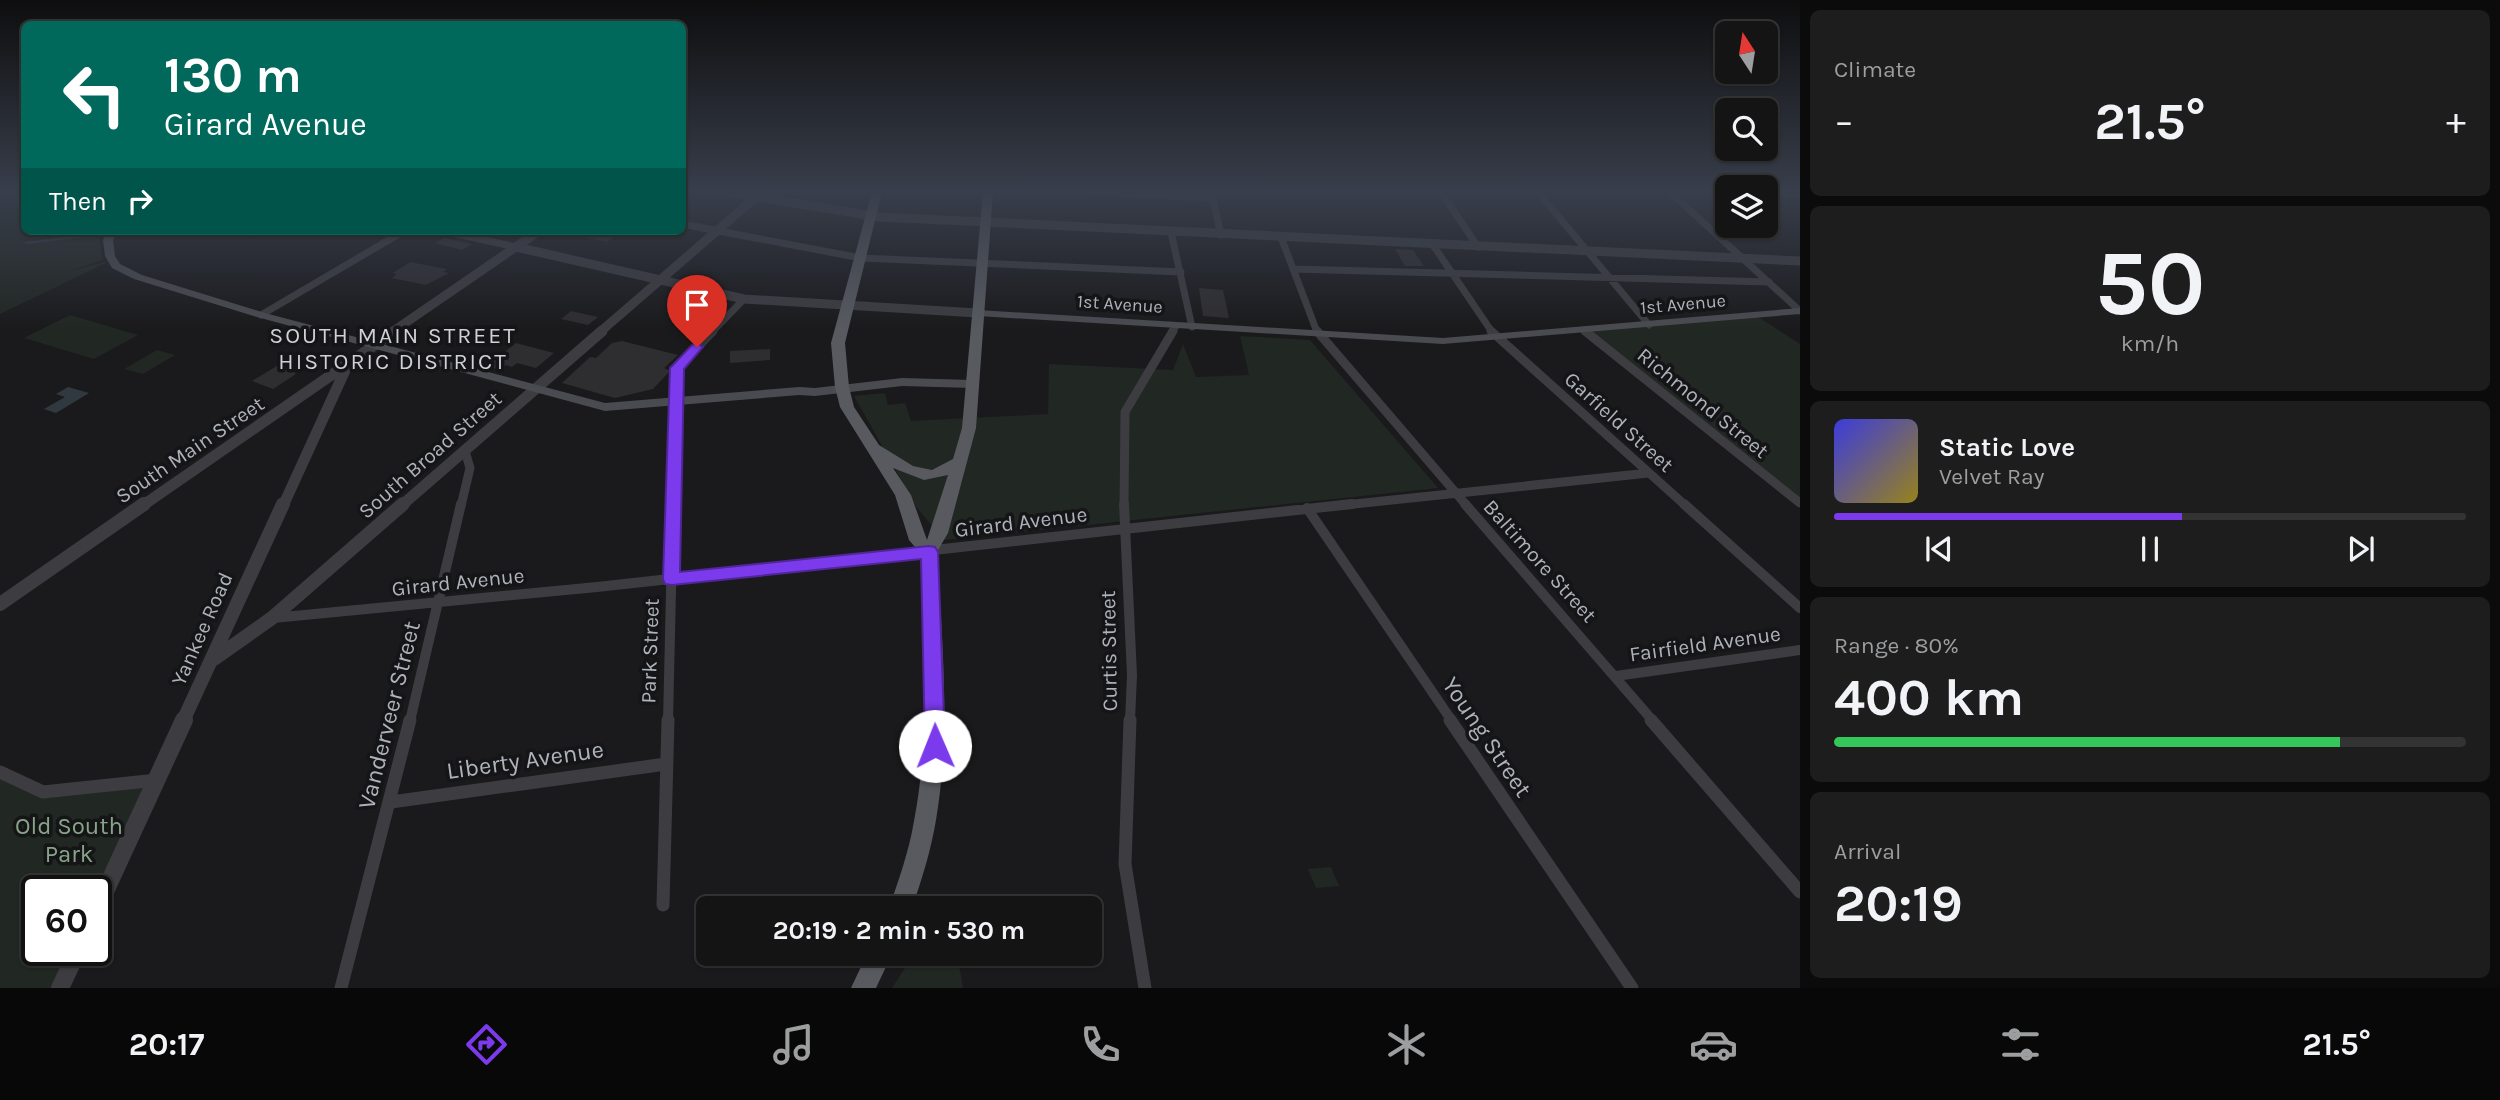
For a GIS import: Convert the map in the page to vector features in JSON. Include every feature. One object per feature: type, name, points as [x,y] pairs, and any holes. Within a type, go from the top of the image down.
[{"type":"main road","points":[[109,238],[110,256],[116,266],[138,277],[261,315],[605,407],[799,391],[815,392],[902,382],[972,384]]},
{"type":"main road","points":[[866,238],[838,344],[842,387],[847,407],[903,495],[917,540],[929,552]]},
{"type":"main road","points":[[905,896],[927,821],[935,746],[929,552],[940,533],[969,428],[984,238]]},
{"type":"main road","name":"1st Avenue","points":[[978,313],[1443,341],[1800,311]]},
{"type":"main road","points":[[872,445],[915,473],[940,473],[961,461]]},
{"type":"main road","points":[[863,988],[874,966]]},
{"type":"street","points":[[261,315],[392,238]]},
{"type":"street","name":"1st Avenue","points":[[475,238],[744,299],[978,313]]},
{"type":"street","name":"South Main Street","points":[[0,604],[529,238]]},
{"type":"street","name":"South Broad Street","points":[[214,659],[272,618],[709,238]]},
{"type":"street","points":[[759,238],[861,258],[1181,272]]},
{"type":"street","points":[[1173,238],[1192,327]]},
{"type":"street","name":"Baltimore Street","points":[[1281,238],[1318,334],[1800,892]]},
{"type":"street","points":[[1302,238],[1800,261]]},
{"type":"street","points":[[1472,238],[1478,247]]},
{"type":"street","points":[[1577,238],[1649,325]]},
{"type":"street","points":[[1720,238],[1800,311]]},
{"type":"street","name":"Garfield Street","points":[[1433,245],[1492,332],[1800,608]]},
{"type":"street","points":[[1293,269],[1769,282]]},
{"type":"street","name":"Park Street","points":[[663,905],[674,401],[677,368],[744,299]]},
{"type":"street","name":"Curtis Street","points":[[1145,988],[1125,864],[1132,675],[1124,529],[1125,412],[1176,326]]},
{"type":"street","name":"Richmond Street","points":[[1584,330],[1800,503]]},
{"type":"street","name":"Yankee Road","points":[[112,877],[348,365]]},
{"type":"street","name":"Vanderveer Street","points":[[341,988],[391,802],[470,468],[465,451]]},
{"type":"street","name":"Girard Avenue","points":[[272,618],[438,604],[1650,473]]},
{"type":"street","name":"Young Street","points":[[1307,508],[1632,988]]},
{"type":"street","name":"Fairfield Avenue","points":[[1616,676],[1800,650]]},
{"type":"street","name":"Liberty Avenue","points":[[391,802],[666,764]]},
{"type":"street","points":[[0,772],[43,792],[158,780]]},
{"type":"street","points":[[60,988],[70,966]]},
{"type":"green space","points":[[0,238],[100,238],[103,260],[70,271],[112,260],[0,314]]},
{"type":"green space","points":[[70,315],[138,335],[94,359],[24,338]]},
{"type":"green space","points":[[1755,315],[1800,344],[1800,503],[1584,330]]},
{"type":"green space","points":[[1240,336],[1310,340],[1438,488],[944,540],[917,508],[854,396],[885,393],[888,405],[905,403],[911,421],[1048,414],[1049,364],[1173,370],[1183,344],[1196,377],[1249,375]]},
{"type":"green space","points":[[157,350],[175,355],[143,374],[124,369]]},
{"type":"green space","name":"Old South Park","points":[[0,772],[43,792],[157,780],[105,875],[21,875],[21,966],[70,966],[60,988],[0,988]]},
{"type":"green space","points":[[1331,867],[1339,886],[1316,888],[1308,869]]},
{"type":"green space","points":[[906,966],[959,966],[963,988],[892,988]]},
{"type":"shaded area","points":[[68,387],[89,393],[56,413],[44,409],[65,397],[56,394]]},
{"type":"building","points":[[444,238],[472,244],[462,250],[435,243]]},
{"type":"building","points":[[588,238],[612,238],[607,242]]},
{"type":"building","points":[[1395,249],[1413,250],[1424,266],[1405,266]]},
{"type":"building","points":[[410,262],[447,269],[443,272],[449,273],[426,285],[392,278],[397,274],[393,273]]},
{"type":"building","points":[[1199,288],[1223,290],[1229,318],[1203,316]]},
{"type":"building","points":[[571,311],[598,317],[588,325],[561,319]]},
{"type":"building","points":[[622,341],[678,355],[664,368],[670,371],[653,389],[615,398],[562,383],[590,357],[596,358],[612,343]]},
{"type":"building","points":[[516,343],[554,353],[536,368],[517,363],[512,367],[506,365],[500,370],[487,366]]},
{"type":"building","points":[[770,349],[770,360],[730,363],[730,351]]},
{"type":"building","points":[[285,361],[296,364],[289,368],[296,374],[273,389],[252,381]]},
{"type":"waterway","points":[[26,243],[66,238]]},
{"type":"district","name":"SOUTH MAIN STREET HISTORIC DISTRICT","points":[[393,348]]},
{"type":"route","points":[[697,347],[677,368],[674,401],[672,579],[929,552],[935,746]]}]
